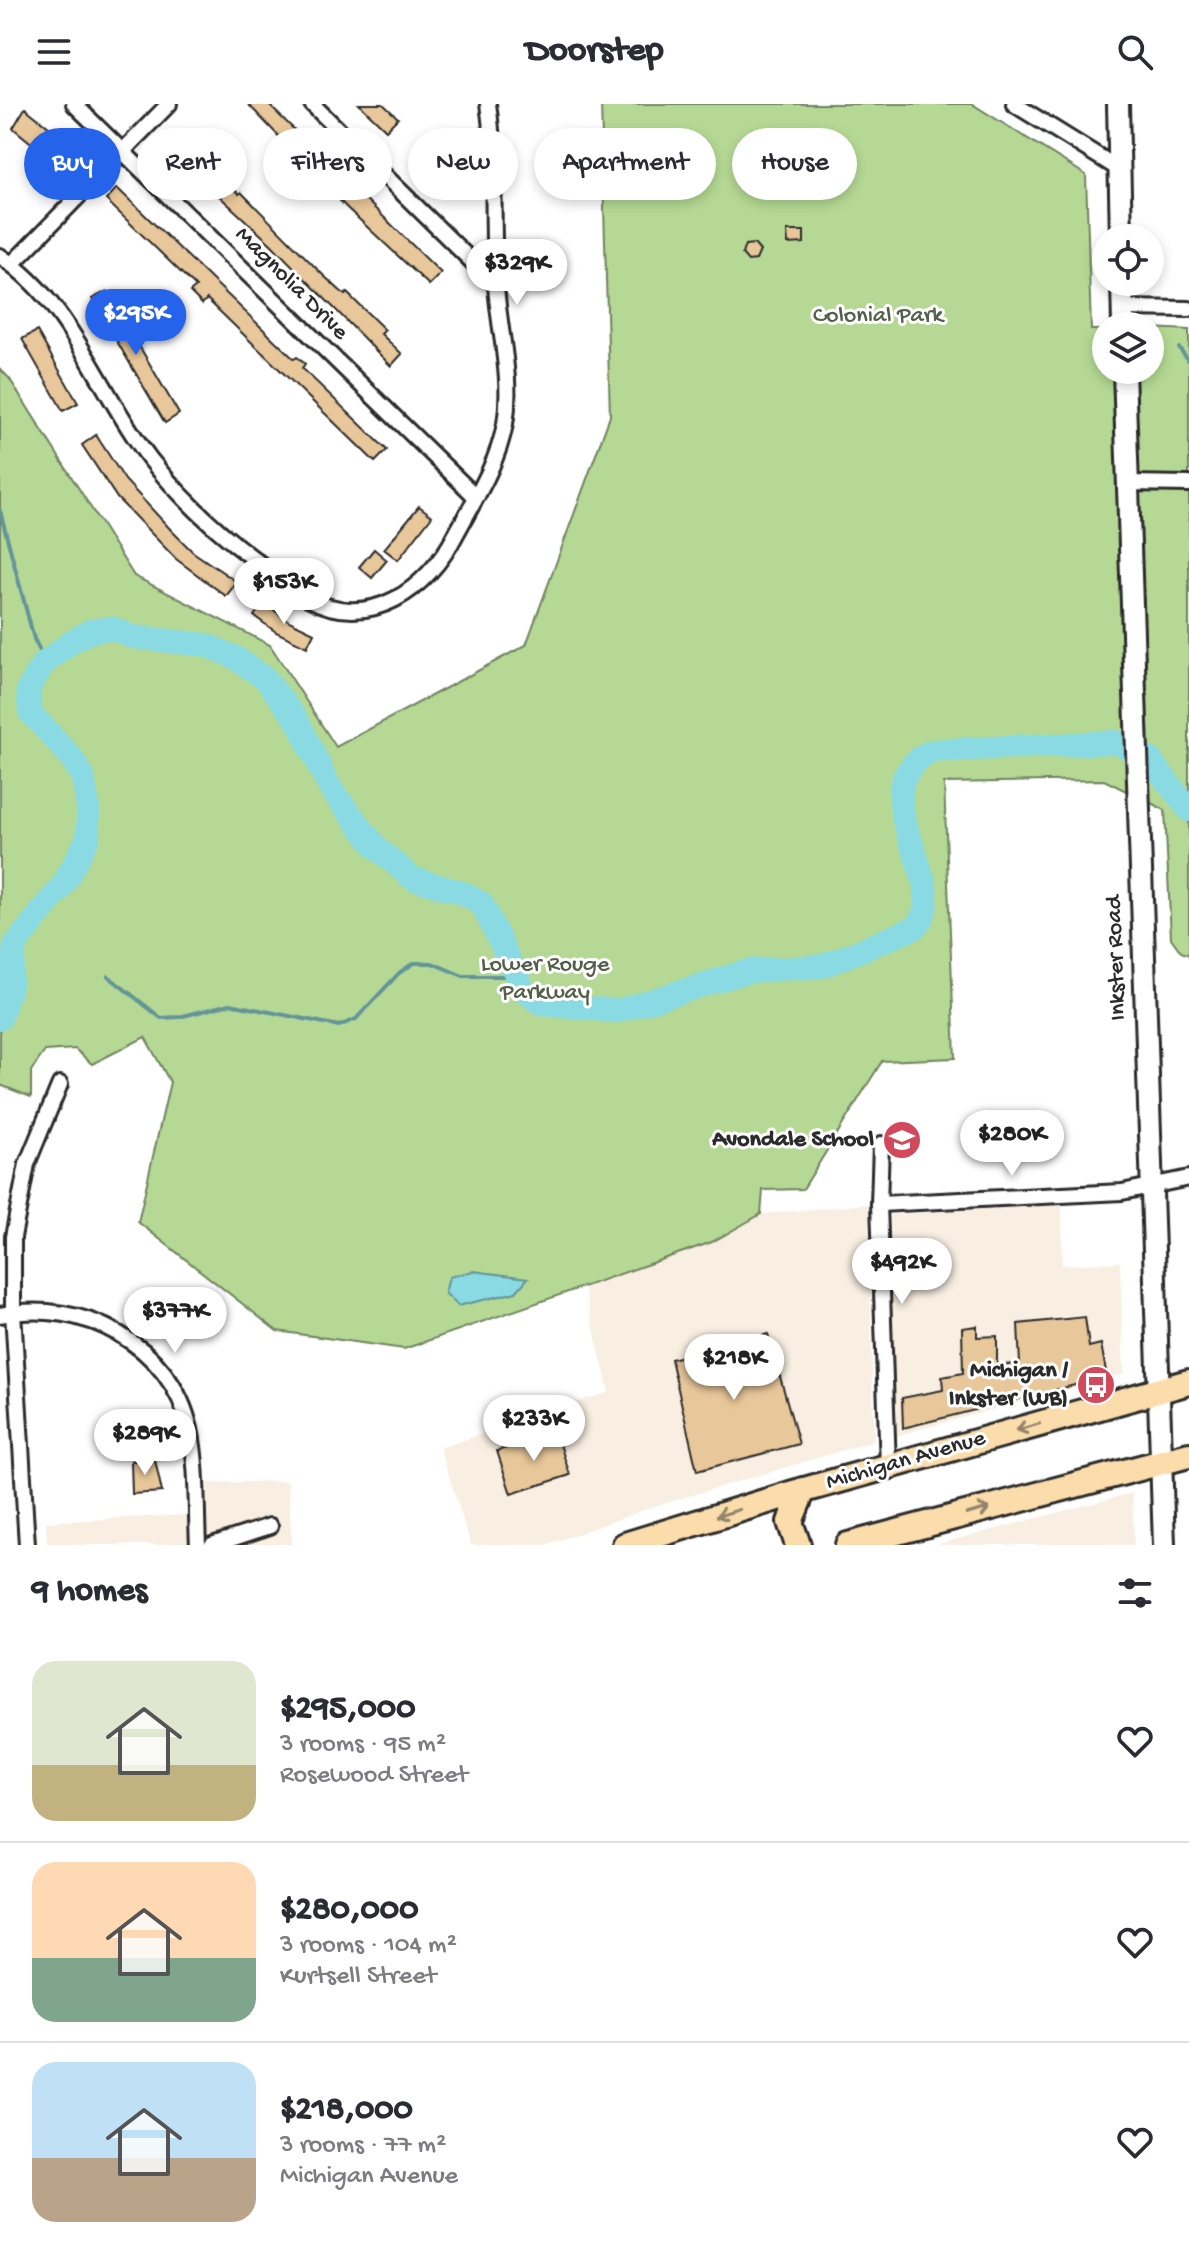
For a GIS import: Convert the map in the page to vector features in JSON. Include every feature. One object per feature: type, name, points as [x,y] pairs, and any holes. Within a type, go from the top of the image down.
[{"type":"main road","points":[[1118,104],[1121,224]]},
{"type":"main road","name":"Inkster Road","points":[[1124,384],[1164,1545]]},
{"type":"main road","name":"Michigan Avenue","points":[[635,1542],[803,1490],[1189,1382]]},
{"type":"main road","points":[[848,1545],[1189,1455]]},
{"type":"main road","points":[[798,1545],[790,1522],[803,1490]]},
{"type":"main road","points":[[635,1542],[674,1545]]},
{"type":"street","name":"Magnolia Drive","points":[[74,104],[476,497]]},
{"type":"street","points":[[169,104],[6,260],[31,278],[57,308],[122,420],[175,488],[236,545],[308,598],[332,607],[357,609],[381,606],[405,596],[423,582],[442,559],[498,449],[508,405],[495,284],[488,104]]},
{"type":"street","points":[[312,104],[495,284]]},
{"type":"street","points":[[1014,104],[1119,169]]},
{"type":"street","points":[[1164,312],[1189,309]]},
{"type":"street","points":[[1128,483],[1189,484]]},
{"type":"street","points":[[27,1545],[6,1314],[21,1186],[34,1141],[60,1084]]},
{"type":"street","points":[[881,1144],[879,1204],[888,1467]]},
{"type":"street","points":[[879,1204],[1119,1192],[1150,1183],[1189,1178]]},
{"type":"street","points":[[6,1314],[41,1311],[90,1320],[120,1333],[164,1371],[176,1387],[190,1429],[198,1545]]},
{"type":"street","points":[[212,1545],[270,1526]]},
{"type":"shaded area","points":[[868,1204],[874,1441],[655,1506],[546,1545],[471,1545],[440,1448],[609,1392],[584,1287],[712,1242],[761,1214]]},
{"type":"shaded area","points":[[1062,1204],[1062,1265],[1120,1262],[1124,1374],[895,1436],[891,1215]]},
{"type":"shaded area","points":[[288,1481],[292,1545],[47,1545],[46,1522],[207,1514],[208,1483]]},
{"type":"shaded area","points":[[1132,1493],[1134,1545],[935,1545]]},
{"type":"green space","name":"Lower Rouge Parkway","points":[[601,104],[972,104],[1086,175],[1092,384],[1164,384],[1164,329],[1189,330],[1189,955],[1181,952],[1171,938],[1165,810],[1104,780],[944,783],[955,1058],[882,1061],[803,1189],[763,1190],[761,1214],[712,1242],[404,1349],[277,1331],[138,1222],[170,1082],[145,1037],[92,1064],[75,1049],[45,1051],[31,1071],[31,1097],[0,1085],[0,369],[9,378],[134,576],[270,645],[336,747],[526,645],[610,416],[604,200],[716,200],[716,128],[602,128]]},
{"type":"water","points":[[473,1271],[528,1278],[516,1292],[458,1306],[445,1293],[449,1277]]},
{"type":"building","points":[[248,104],[268,104],[293,128],[271,128]]},
{"type":"building","points":[[359,104],[383,104],[398,118],[384,128]]},
{"type":"building","points":[[25,108],[50,128],[24,128],[24,137],[13,128]]},
{"type":"building","points":[[121,192],[294,359],[297,357],[305,364],[302,368],[387,450],[375,462],[207,299],[202,304],[190,292],[196,287],[106,200],[121,200]]},
{"type":"building","points":[[247,198],[323,275],[345,295],[347,293],[385,330],[381,334],[402,354],[391,366],[223,200]]},
{"type":"building","points":[[339,200],[366,200],[441,273],[429,285]]},
{"type":"building","points":[[787,231],[804,231],[804,243],[788,244]]},
{"type":"building","points":[[754,244],[760,251],[756,260],[748,261],[742,254],[745,245]]},
{"type":"building","points":[[107,291],[179,414],[165,423],[92,299]]},
{"type":"building","points":[[37,331],[78,403],[63,411],[22,339]]},
{"type":"building","points":[[96,435],[125,480],[172,531],[193,552],[237,582],[226,596],[176,559],[117,498],[82,445]]},
{"type":"building","points":[[419,506],[432,516],[398,560],[384,549]]},
{"type":"building","points":[[374,549],[387,560],[372,578],[359,567]]},
{"type":"building","points":[[264,603],[289,621],[314,633],[307,647],[276,632],[254,616]]},
{"type":"building","points":[[1085,1317],[1089,1347],[1101,1344],[1107,1377],[903,1428],[902,1398],[943,1390],[942,1377],[963,1373],[962,1328],[977,1326],[977,1337],[997,1336],[997,1365],[1020,1364],[1018,1324]]},
{"type":"building","points":[[768,1334],[799,1444],[697,1471],[671,1359]]},
{"type":"building","points":[[556,1432],[570,1475],[511,1494],[497,1451]]},
{"type":"building","points":[[155,1460],[162,1492],[132,1494],[131,1461]]},
{"type":"waterway","points":[[1179,348],[1189,361]]},
{"type":"waterway","points":[[0,511],[34,639],[41,653],[49,659]]},
{"type":"waterway","points":[[0,1018],[9,990],[15,945],[63,885],[88,838],[88,807],[83,777],[71,757],[30,712],[28,690],[43,664],[90,631],[112,628],[132,637],[206,645],[234,657],[265,678],[297,720],[330,788],[377,848],[412,878],[463,893],[482,904],[524,991],[542,1004],[617,1011],[748,971],[823,966],[914,928],[925,910],[925,888],[903,814],[901,790],[910,769],[932,751],[1116,742],[1150,759],[1189,810]]},
{"type":"waterway","points":[[108,976],[161,1018],[179,1017],[230,1004],[339,1026],[356,1019],[399,973],[414,963],[432,963],[463,976],[518,976]]},
{"type":"place","name":"Avondale School","points":[[902,1140]]},
{"type":"place","name":"Michigan / Inkster (WB)","points":[[1096,1385]]},
{"type":"park label","name":"Colonial Park","points":[[878,316]]}]
